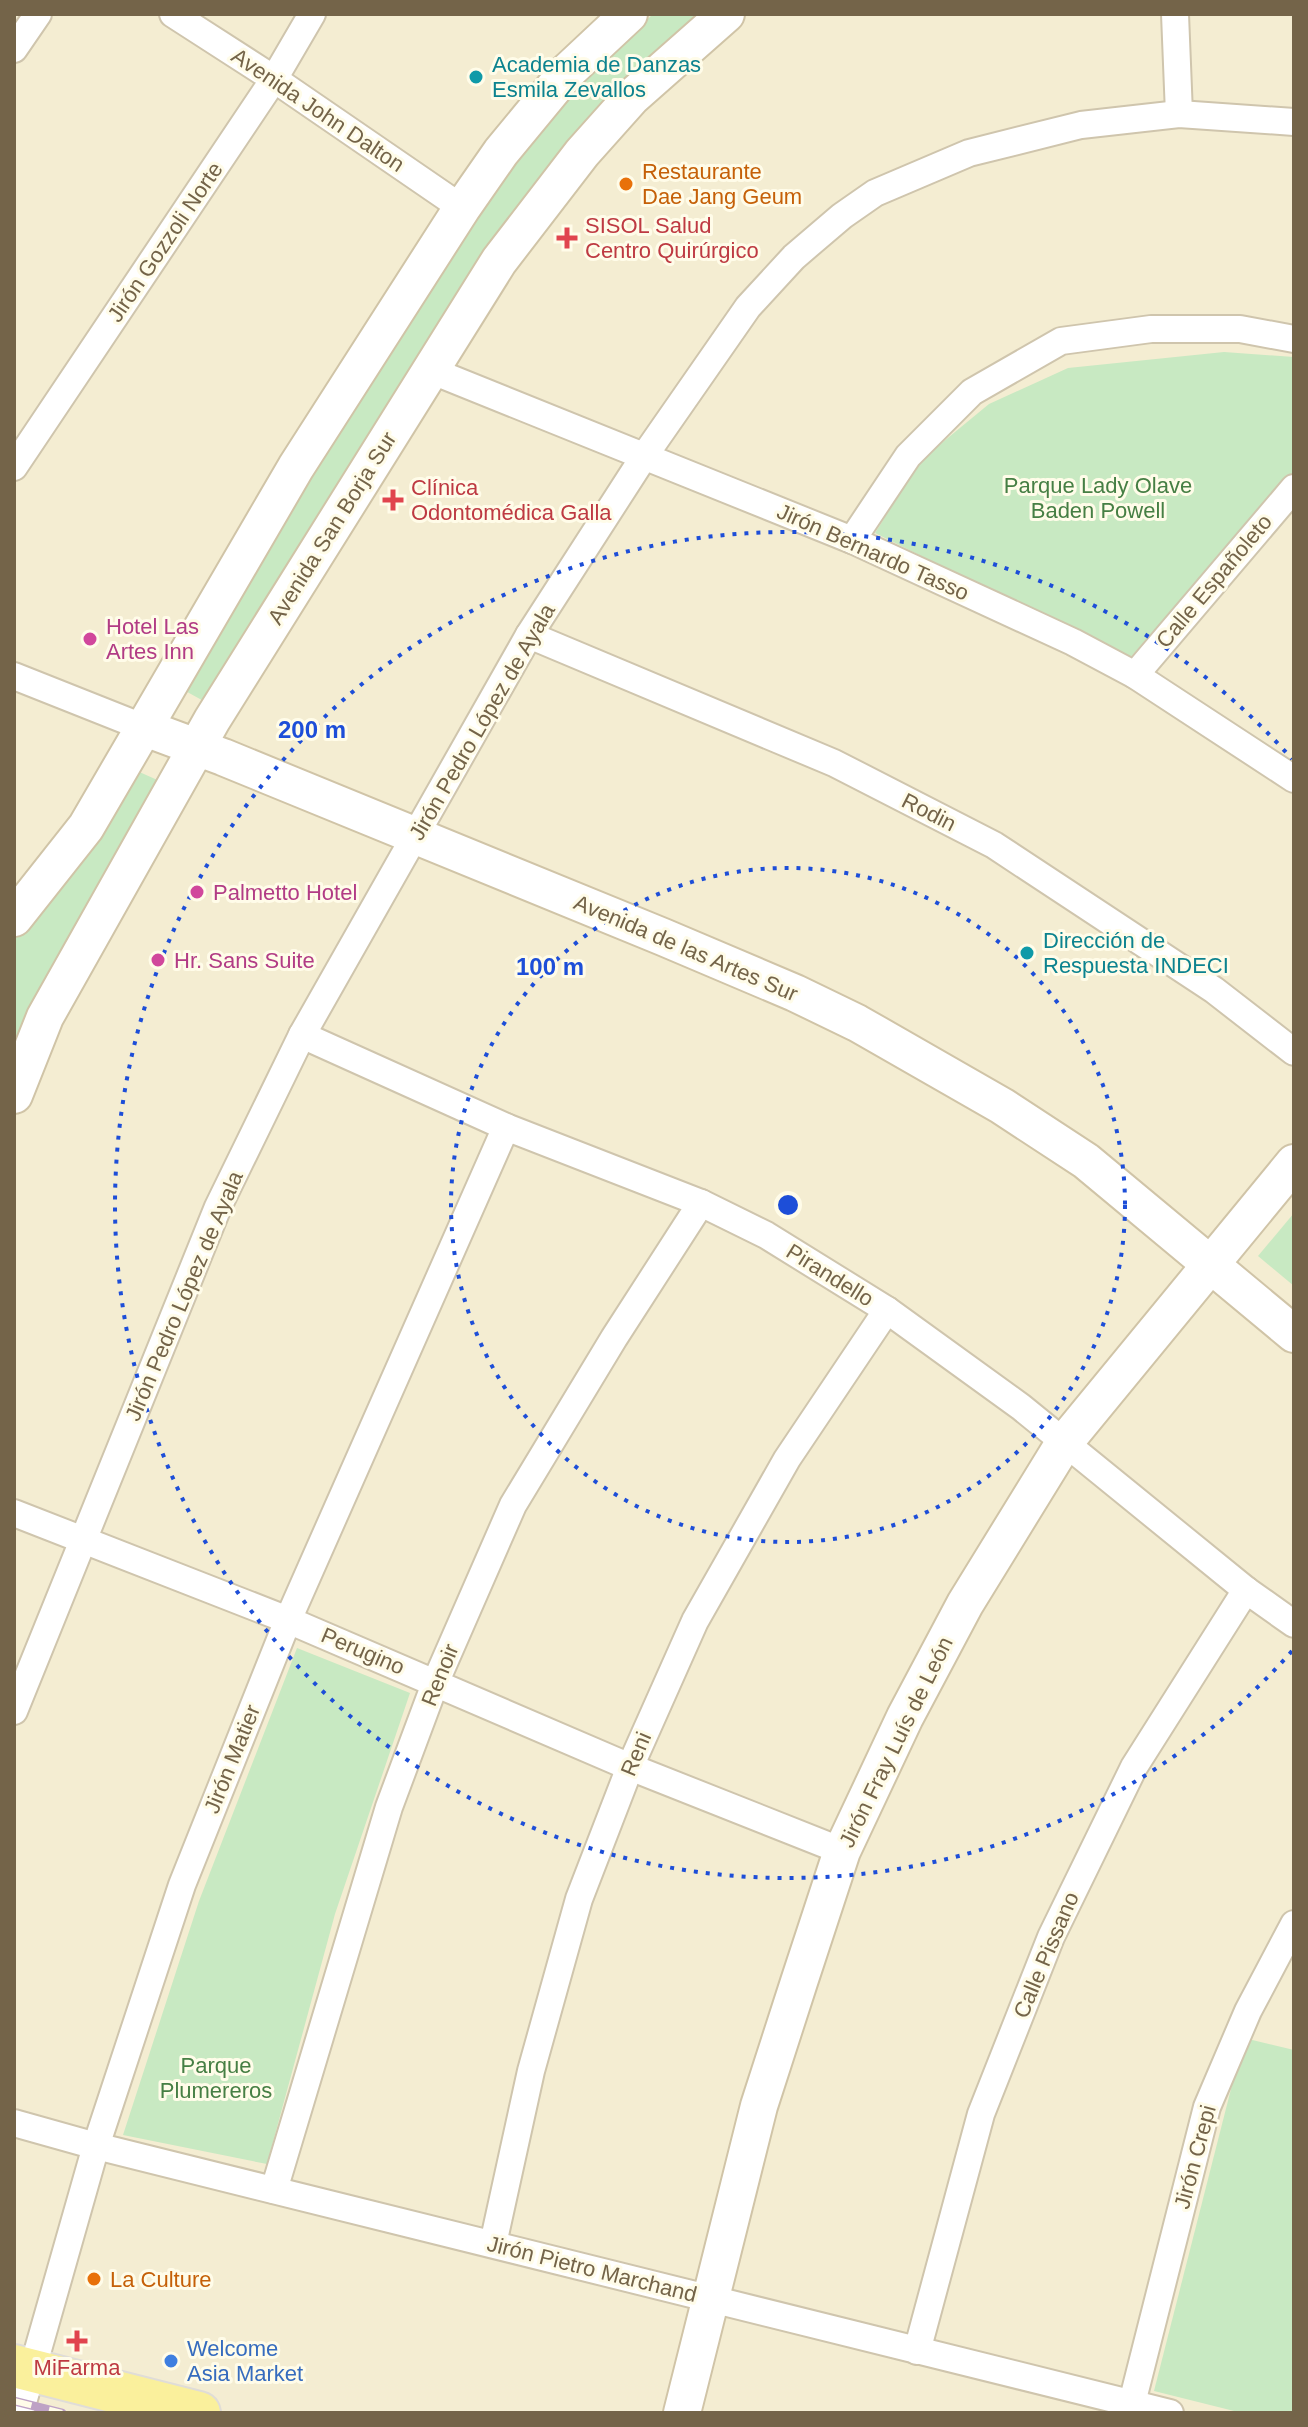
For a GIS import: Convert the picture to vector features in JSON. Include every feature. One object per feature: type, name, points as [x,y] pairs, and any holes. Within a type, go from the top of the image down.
[{"type":"main road","points":[[23,2368],[199,2413]]},
{"type":"street","points":[[14,49],[38,14]]},
{"type":"street","name":"Avenida John Dalton","points":[[173,14],[462,208]]},
{"type":"street","name":"Jirón Gozzoli Norte","points":[[18,453],[274,79],[312,14]]},
{"type":"street","points":[[14,918],[86,827],[296,467],[462,208],[501,152],[567,72],[629,14]]},
{"type":"street","name":"Avenida San Borja Sur","points":[[14,1095],[45,1017],[198,748],[499,261],[582,153],[632,97],[726,14]]},
{"type":"street","points":[[1175,14],[1179,114]]},
{"type":"street","name":"Jirón Pedro López de Ayala","points":[[14,1711],[218,1207],[302,1035],[529,635],[645,455],[748,307],[794,257],[842,216],[875,193],[969,153],[1081,125],[1179,114],[1294,122]]},
{"type":"street","points":[[852,540],[908,456],[972,392],[1061,341],[1166,329],[1240,329],[1294,339]]},
{"type":"street","name":"Jirón Bernardo Tasso","points":[[430,370],[852,540],[1073,642],[1135,675],[1294,779]]},
{"type":"street","name":"Calle Españoleto","points":[[1135,675],[1294,488]]},
{"type":"street","name":"Rodin","points":[[529,635],[834,763],[994,845],[1214,990],[1294,1052]]},
{"type":"street","name":"Avenida de las Artes Sur","points":[[14,676],[663,937],[857,1023],[1002,1106],[1086,1161],[1294,1334]]},
{"type":"street","name":"Pirandello","points":[[302,1035],[506,1127],[701,1203],[766,1235],[887,1310],[1021,1407],[1246,1590],[1294,1624]]},
{"type":"street","name":"Jirón Matier","points":[[20,2413],[23,2368],[182,1885],[288,1620],[506,1127]]},
{"type":"street","name":"Jirón Fray Luís de León","points":[[682,2413],[759,2106],[842,1851],[905,1717],[965,1604],[1064,1443],[1294,1163]]},
{"type":"street","name":"Renoir","points":[[274,2190],[389,1807],[436,1681],[513,1505],[614,1338],[701,1203]]},
{"type":"street","name":"Reni","points":[[493,2244],[531,2071],[579,1899],[630,1767],[695,1621],[787,1459],[887,1310]]},
{"type":"street","name":"Perugino","points":[[14,1513],[288,1620],[436,1681],[630,1767],[842,1851]]},
{"type":"street","name":"Calle Pissano","points":[[917,2351],[981,2114],[1051,1937],[1134,1767],[1246,1590]]},
{"type":"street","name":"Jirón Crepi","points":[[1132,2403],[1207,2107],[1248,2011],[1294,1924]]},
{"type":"street","name":"Jirón Pietro Marchand","points":[[14,2123],[1170,2413]]},
{"type":"shaded area","points":[[14,14],[1294,14],[1294,2413],[14,2413]]},
{"type":"green space","points":[[653,14],[708,14],[674,39],[209,704],[180,688],[421,288],[540,130]]},
{"type":"green space","name":"Parque Lady Olave Baden Powell","points":[[1224,352],[1294,357],[1294,471],[1129,659],[875,533],[921,460],[989,404],[1068,368]]},
{"type":"green space","points":[[135,770],[164,783],[14,1065],[14,932]]},
{"type":"green space","points":[[1294,1213],[1294,1286],[1258,1256]]},
{"type":"green space","name":"Parque Plumereros","points":[[297,1648],[410,1693],[335,1914],[267,2164],[123,2135],[199,1901]]},
{"type":"green space","points":[[1244,2038],[1294,2050],[1294,2413],[1242,2413],[1154,2391]]},
{"type":"railway","points":[[14,2401],[62,2413]]},
{"type":"place","name":"Academia de Danzas Esmila Zevallos","points":[[476,77]]},
{"type":"place","name":"Restaurante Dae Jang Geum","points":[[626,184]]},
{"type":"place","name":"SISOL Salud Centro Quirúrgico","points":[[567,238]]},
{"type":"place","name":"Clínica Odontomédica Galla","points":[[393,500]]},
{"type":"place","name":"Hotel Las Artes Inn","points":[[90,639]]},
{"type":"place","name":"Palmetto Hotel","points":[[197,892]]},
{"type":"place","name":"Dirección de Respuesta INDECI","points":[[1027,953]]},
{"type":"place","name":"Hr. Sans Suite","points":[[158,960]]},
{"type":"place","name":"La Culture","points":[[94,2279]]},
{"type":"place","name":"MiFarma","points":[[77,2341]]},
{"type":"place","name":"Welcome Asia Market","points":[[171,2361]]}]
